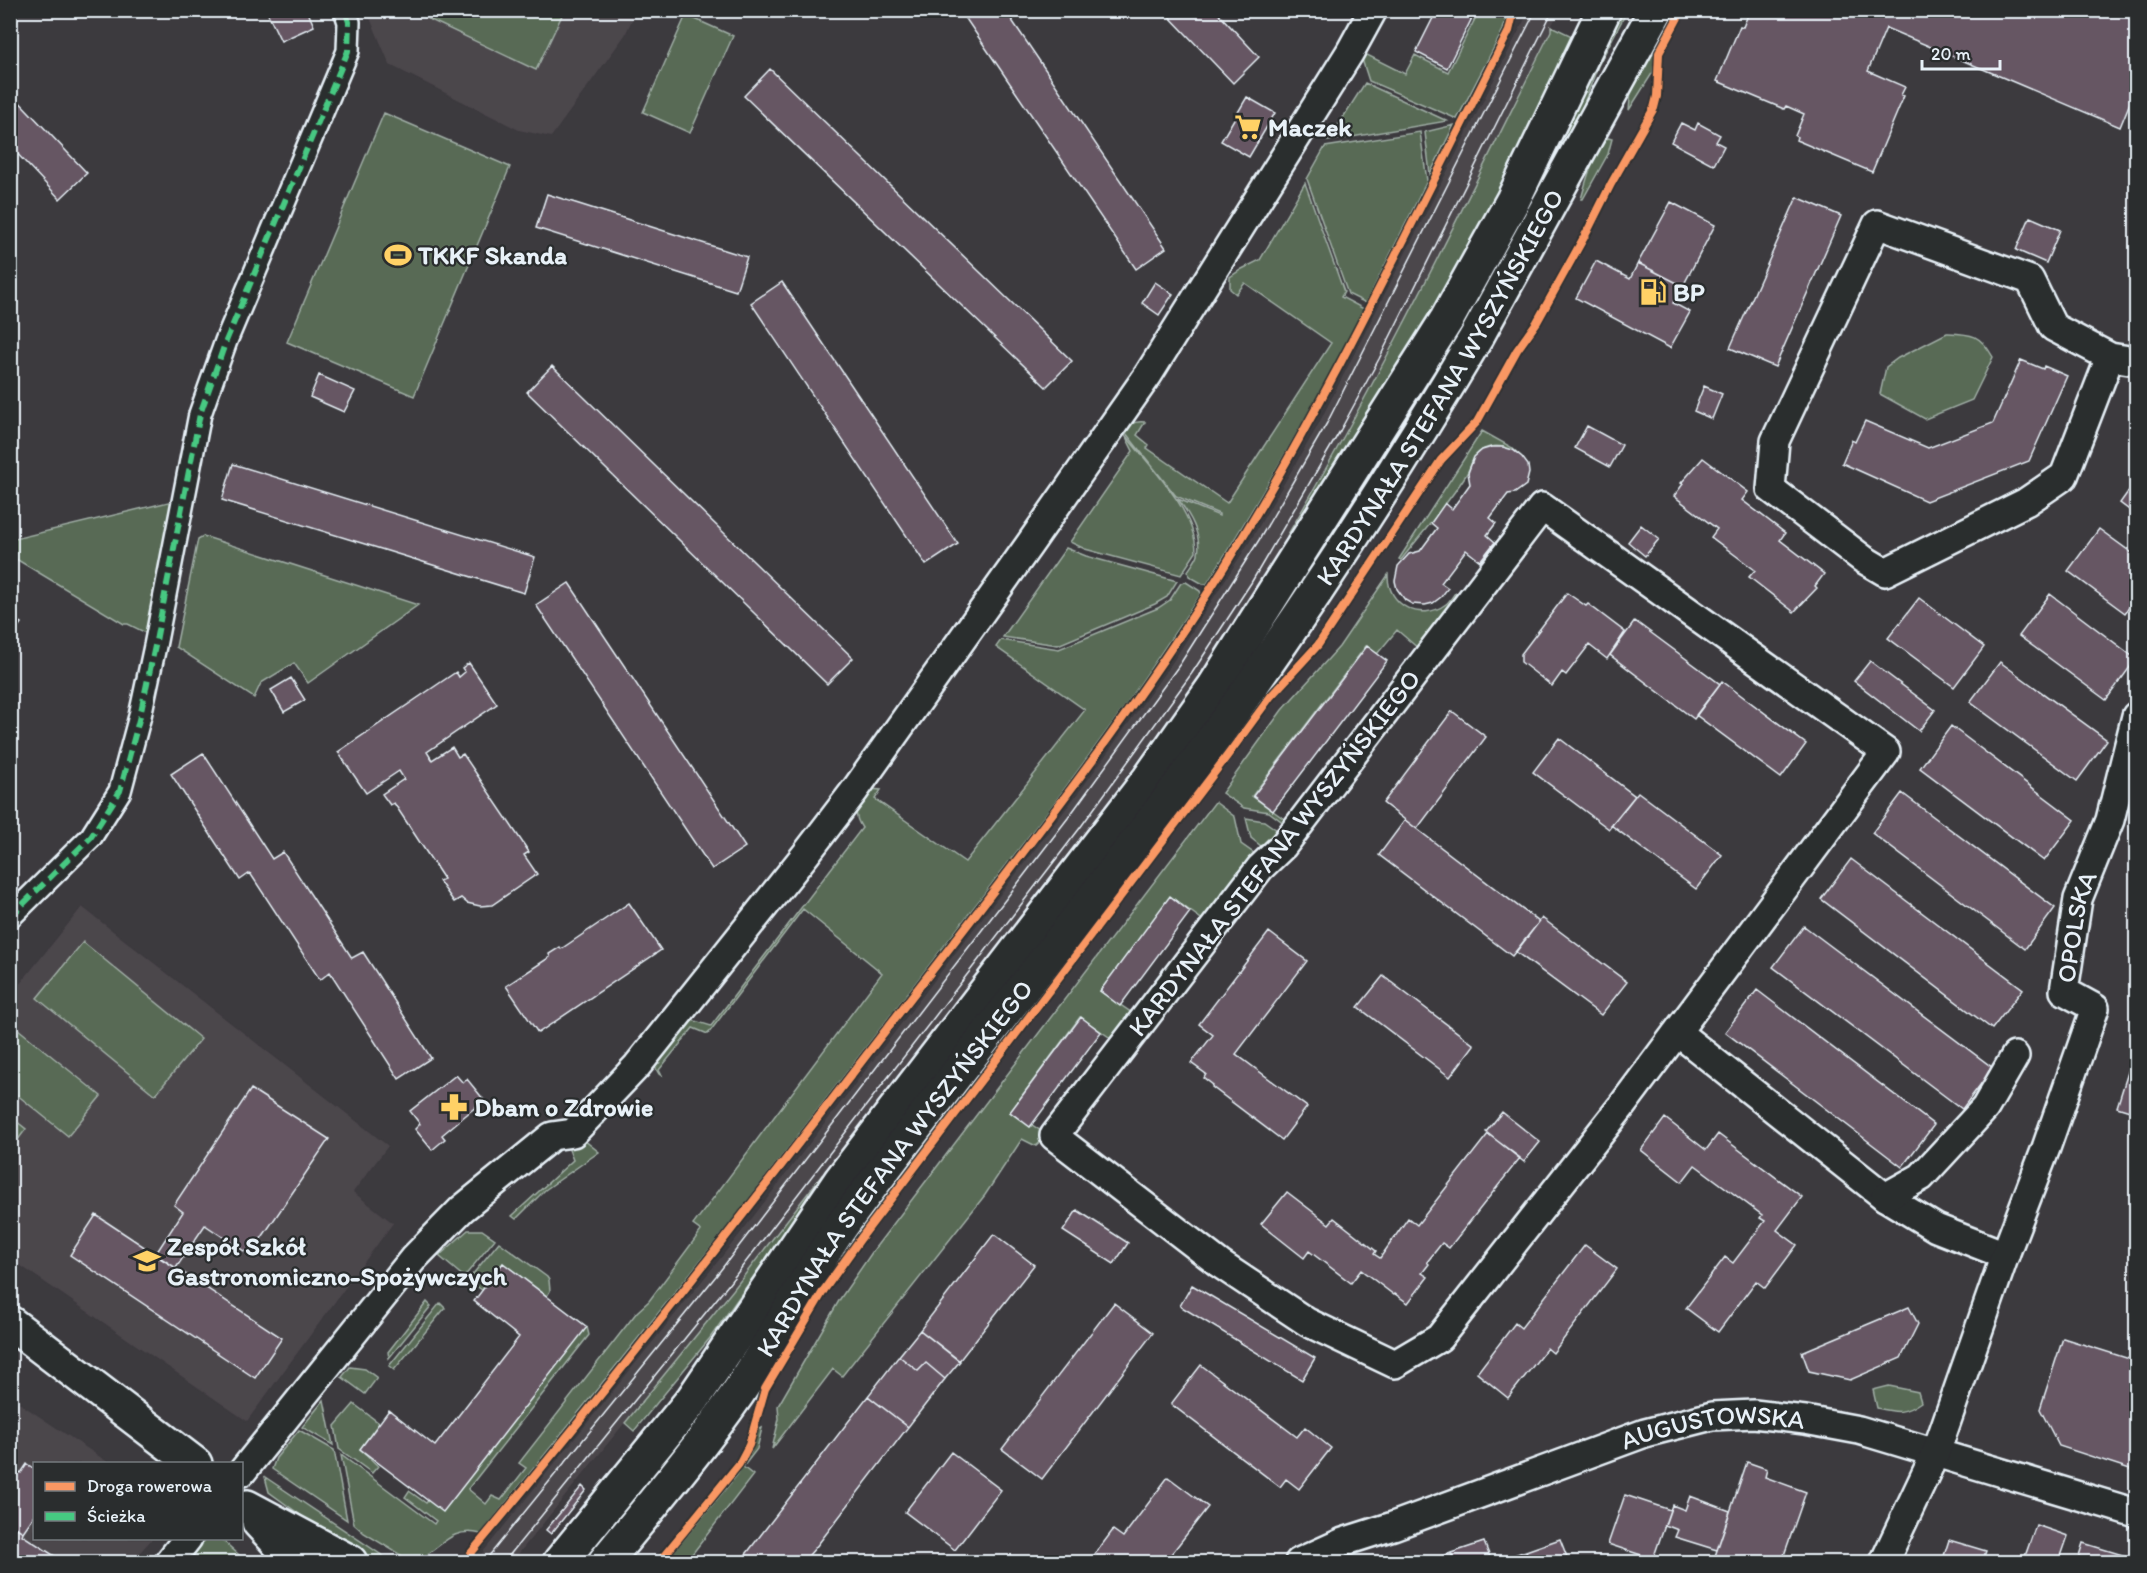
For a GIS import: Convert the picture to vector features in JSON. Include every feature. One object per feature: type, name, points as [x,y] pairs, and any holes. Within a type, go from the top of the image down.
[{"type":"main road","name":"KARDYNAŁA STEFANA WYSZYŃSKIEGO","points":[[560,1563],[693,1399],[841,1180],[1149,779],[1214,687],[1447,319],[1513,200],[1604,10]]},
{"type":"main road","name":"KARDYNAŁA STEFANA WYSZYŃSKIEGO","points":[[605,1563],[714,1426],[758,1361],[823,1252],[842,1225],[1198,759],[1312,597],[1449,383],[1582,148],[1656,10]]},
{"type":"main road","points":[[10,1323],[192,1462]]},
{"type":"main road","points":[[244,1505],[296,1563]]},
{"type":"main road","points":[[244,1505],[350,1563]]},
{"type":"street","points":[[10,917],[91,837],[120,791],[140,716],[155,646],[200,414],[226,341],[348,51],[349,22],[345,10]]},
{"type":"street","points":[[243,1471],[412,1259],[462,1209],[552,1136],[573,1133],[637,1066],[806,854],[855,790],[1148,375],[1350,52],[1373,10]]},
{"type":"street","points":[[2110,357],[2064,476],[2026,502],[1885,572],[1863,559],[1771,489],[1775,441],[1877,224],[2030,280],[2053,327],[2110,357],[2136,361]]},
{"type":"street","name":"KARDYNAŁA STEFANA WYSZYŃSKIEGO","points":[[1542,507],[1886,753],[1677,1032],[1621,1107],[1439,1338],[1395,1364],[1307,1322],[1220,1264],[1054,1136],[1260,868],[1283,846],[1542,507]]},
{"type":"street","name":"OPOLSKA","points":[[2005,1255],[2046,1148],[2095,1008],[2064,991],[2078,899],[2110,820],[2136,716]]},
{"type":"street","points":[[1677,1032],[1885,1197],[1936,1228],[2005,1255],[1936,1452],[1884,1563]]},
{"type":"street","points":[[1885,1197],[1921,1177],[1985,1108],[2015,1056]]},
{"type":"street","name":"AUGUSTOWSKA","points":[[1299,1563],[1343,1542],[1645,1433],[1712,1416],[1754,1414],[1859,1430],[2136,1513]]},
{"type":"street","points":[[169,1563],[187,1540]]},
{"type":"shaded area","points":[[367,11],[636,11],[625,35],[551,137],[519,130],[390,65]]},
{"type":"shaded area","points":[[1529,11],[1559,11],[1399,334],[1345,436],[1256,588],[1198,677],[1109,801],[763,1252],[516,1559],[513,1562],[475,1562],[740,1234],[1085,784],[1174,660],[1252,538],[1316,429]]},
{"type":"shaded area","points":[[82,907],[388,1146],[353,1192],[393,1223],[247,1421],[11,1259],[11,995]]},
{"type":"shaded area","points":[[10,1397],[108,1462],[33,1462],[33,1540],[151,1540],[131,1562],[11,1562]]},
{"type":"green space","points":[[412,11],[564,11],[536,70]]},
{"type":"green space","points":[[1385,11],[1388,11],[1365,54],[1405,74],[1415,55],[1448,72],[1479,11],[1508,11],[1503,30],[1457,119],[1369,81],[1360,53]]},
{"type":"green space","points":[[1622,11],[1627,11],[1598,66],[1573,132],[1448,358],[1359,497],[1355,494],[1443,355],[1494,269],[1544,173]]},
{"type":"green space","points":[[686,15],[733,36],[690,133],[643,112]]},
{"type":"green space","points":[[1551,26],[1574,37],[1486,218],[1439,302],[1291,539],[1287,536],[1424,286],[1551,31]]},
{"type":"green space","points":[[1650,50],[1655,52],[1653,72],[1629,110],[1631,88]]},
{"type":"green space","points":[[1365,83],[1447,121],[1328,141]]},
{"type":"green space","name":"TKKF Skanda","points":[[384,113],[510,167],[414,396],[287,342]]},
{"type":"green space","points":[[1454,125],[1430,174],[1425,132]]},
{"type":"green space","points":[[1420,132],[1427,181],[1366,303],[1348,294],[1307,179],[1325,147]]},
{"type":"green space","points":[[1608,138],[1612,139],[1608,154],[1581,199],[1595,158]]},
{"type":"green space","points":[[1305,183],[1344,292],[1341,297],[1364,309],[1269,482],[1207,584],[1203,584],[1189,576],[1188,571],[1198,554],[1198,539],[1190,518],[1178,499],[1219,516],[1219,514],[1176,496],[1125,432],[1133,423],[1145,422],[1137,435],[1149,445],[1147,448],[1227,503],[1331,343],[1245,283],[1236,294],[1230,289],[1230,277],[1260,260]]},
{"type":"green space","points":[[1947,333],[1974,337],[1984,344],[1993,357],[1972,400],[1925,419],[1880,394],[1886,367],[1898,358]]},
{"type":"green space","points":[[1482,431],[1511,447],[1522,457],[1499,446],[1480,451],[1443,508],[1401,560],[1399,559]]},
{"type":"green space","points":[[1125,435],[1170,490],[1180,505],[1194,536],[1196,552],[1181,575],[1085,549],[1070,542],[1133,451]]},
{"type":"green space","points":[[177,500],[148,634],[124,624],[11,556],[10,540]]},
{"type":"green space","points":[[203,536],[418,605],[308,683],[294,663],[261,683],[254,698],[176,647],[198,539]]},
{"type":"green space","points":[[1066,548],[1086,556],[1177,581],[1167,597],[1155,604],[1058,645],[1003,637]]},
{"type":"green space","points":[[1388,575],[1393,595],[1407,608],[1416,611],[1426,612],[1436,609],[1447,603],[1455,593],[1460,597],[1419,649],[1397,630],[1377,654],[1366,646],[1252,796],[1287,821],[1284,823],[1269,812],[1244,808],[1222,793],[1282,710],[1339,647]]},
{"type":"green space","points":[[1186,582],[1201,594],[1126,705],[1052,806],[729,1225],[481,1534],[460,1533],[412,1562],[364,1533],[354,1524],[341,1455],[434,1524],[436,1521],[405,1497],[409,1491],[426,1503],[587,1327],[589,1335],[468,1489],[486,1504],[492,1496],[501,1500],[526,1468],[519,1463],[637,1312],[649,1301],[701,1231],[693,1225],[882,973],[803,909],[708,1034],[693,1028],[659,1070],[662,1076],[655,1067],[692,1020],[711,1026],[862,828],[858,822],[857,807],[870,789],[881,790],[875,799],[965,862],[1085,710],[996,647],[1001,640],[1059,649],[1158,608],[1170,600],[1181,583]]},
{"type":"green space","points":[[1215,802],[1235,817],[1241,844],[1255,854],[1204,921],[1171,897],[1100,991],[1135,1015],[1115,1041],[1080,1017],[1010,1112],[1030,1127],[1032,1125],[1041,1131],[1043,1140],[1036,1146],[1022,1139],[985,1195],[842,1376],[833,1369],[772,1449],[779,1419],[778,1406],[840,1299],[875,1248]]},
{"type":"green space","points":[[1246,818],[1264,821],[1277,830],[1261,846],[1251,838]]},
{"type":"green space","points":[[83,942],[201,1039],[155,1095],[37,998]]},
{"type":"green space","points":[[18,1029],[101,1096],[68,1136],[11,1090],[11,1037]]},
{"type":"green space","points":[[11,1117],[26,1129],[11,1149]]},
{"type":"green space","points":[[601,1121],[604,1123],[584,1140],[599,1152],[545,1190],[516,1219],[512,1216],[573,1160],[568,1147]]},
{"type":"green space","points":[[822,1175],[824,1177],[710,1338],[634,1431],[625,1423],[733,1290]]},
{"type":"green space","points":[[468,1230],[482,1230],[495,1239],[464,1277],[439,1256]]},
{"type":"green space","points":[[499,1242],[547,1277],[550,1291],[547,1296],[503,1263],[482,1290],[468,1280]]},
{"type":"green space","points":[[427,1302],[431,1306],[389,1358],[388,1352]]},
{"type":"green space","points":[[440,1303],[445,1308],[394,1370],[389,1366]]},
{"type":"green space","points":[[350,1367],[365,1369],[377,1378],[365,1394],[342,1377]]},
{"type":"green space","points":[[1889,1386],[1918,1392],[1921,1402],[1910,1409],[1901,1411],[1877,1408],[1873,1390]]},
{"type":"green space","points":[[324,1400],[333,1445],[302,1427]]},
{"type":"green space","points":[[354,1404],[379,1423],[360,1449],[378,1466],[372,1473],[339,1449],[335,1426]]},
{"type":"green space","points":[[698,1415],[702,1417],[590,1562],[575,1562]]},
{"type":"green space","points":[[762,1428],[757,1449],[743,1467],[753,1475],[686,1562],[665,1562],[737,1475],[751,1452],[758,1430]]},
{"type":"green space","points":[[299,1430],[334,1450],[347,1520],[272,1469],[276,1458]]},
{"type":"green space","points":[[265,1477],[392,1562],[365,1562],[269,1492]]},
{"type":"green space","points":[[202,1540],[222,1540],[247,1562],[184,1562]]},
{"type":"building","points":[[266,10],[307,10],[314,26],[281,41]]},
{"type":"building","points":[[960,10],[1005,10],[1166,248],[1136,269]]},
{"type":"building","points":[[1163,10],[1215,10],[1259,57],[1233,83]]},
{"type":"building","points":[[1437,10],[1476,10],[1447,68],[1416,52]]},
{"type":"building","points":[[1750,10],[1848,10],[1859,15],[1861,10],[2136,10],[2136,88],[2120,127],[1886,28],[1868,71],[1905,87],[1901,95],[1904,96],[1872,172],[1796,140],[1795,136],[1804,114],[1786,106],[1784,109],[1717,81],[1740,26],[1743,27]]},
{"type":"building","points":[[770,69],[1072,361],[1046,387],[744,96]]},
{"type":"building","points":[[10,92],[87,173],[60,199],[10,146]]},
{"type":"building","name":"Maczek","points":[[1247,97],[1275,113],[1249,157],[1221,141]]},
{"type":"building","points":[[1681,123],[1695,130],[1698,123],[1720,135],[1716,142],[1724,146],[1714,165],[1671,142]]},
{"type":"building","points":[[547,194],[747,257],[736,291],[536,228]]},
{"type":"building","points":[[1797,197],[1841,216],[1775,367],[1730,348]]},
{"type":"building","points":[[1671,202],[1715,225],[1683,286],[1638,263]]},
{"type":"building","points":[[2030,217],[2060,230],[2046,263],[2016,250]]},
{"type":"building","points":[[1596,261],[1630,279],[1638,263],[1683,286],[1673,303],[1690,312],[1670,348],[1576,298]]},
{"type":"building","points":[[782,282],[958,544],[926,565],[751,303]]},
{"type":"building","points":[[1155,282],[1173,294],[1159,315],[1142,303]]},
{"type":"building","points":[[2021,360],[2043,369],[2044,366],[2067,376],[2029,461],[1926,501],[1842,463],[1852,440],[1855,442],[1865,421],[1928,448],[1993,423]]},
{"type":"building","points":[[552,366],[853,658],[827,684],[527,392]]},
{"type":"building","points":[[319,375],[355,391],[344,412],[310,397]]},
{"type":"building","points":[[1704,386],[1722,394],[1712,419],[1694,411]]},
{"type":"building","points":[[1587,426],[1622,445],[1610,467],[1575,448]]},
{"type":"building","points":[[1492,447],[1513,450],[1522,457],[1528,465],[1526,485],[1515,493],[1508,494],[1490,518],[1496,523],[1487,535],[1495,542],[1480,561],[1466,550],[1441,583],[1448,588],[1441,597],[1425,605],[1412,604],[1405,600],[1397,589],[1395,581],[1398,566],[1409,554],[1420,551],[1437,528],[1431,523],[1445,503],[1452,509],[1470,484],[1468,473],[1474,457],[1482,450]]},
{"type":"building","points":[[1703,458],[1748,492],[1742,500],[1785,533],[1780,540],[1824,574],[1815,586],[1817,588],[1794,612],[1749,577],[1755,570],[1711,537],[1717,529],[1674,496],[1683,484],[1681,483]]},
{"type":"building","points":[[233,464],[535,557],[524,593],[222,500]]},
{"type":"building","points":[[2135,482],[2136,484],[2136,515],[2120,503]]},
{"type":"building","points":[[1641,525],[1659,539],[1645,556],[1628,542]]},
{"type":"building","points":[[2099,529],[2136,556],[2136,598],[2125,613],[2068,571]]},
{"type":"building","points":[[569,583],[745,847],[712,869],[536,605]]},
{"type":"building","points":[[1567,593],[1586,606],[1588,604],[1625,632],[1607,659],[1589,645],[1566,675],[1562,672],[1552,686],[1521,662],[1521,654]]},
{"type":"building","points":[[2050,594],[2136,659],[2106,700],[2019,636]]},
{"type":"building","points":[[1919,598],[1984,647],[1954,687],[1888,638]]},
{"type":"building","points":[[10,617],[21,623],[10,639]]},
{"type":"building","points":[[1635,621],[1720,684],[1694,719],[1610,655]]},
{"type":"building","points":[[1367,646],[1387,661],[1273,811],[1253,796]]},
{"type":"building","points":[[1870,661],[1935,710],[1919,731],[1854,681]]},
{"type":"building","points":[[2000,662],[2107,740],[2077,781],[1970,702]]},
{"type":"building","points":[[469,663],[497,704],[427,752],[432,760],[452,747],[458,757],[463,754],[529,852],[524,855],[537,874],[492,905],[480,906],[467,903],[461,898],[454,902],[439,881],[444,879],[394,803],[390,805],[382,794],[404,779],[399,771],[366,793],[338,752],[456,672],[459,677],[465,672],[462,668]]},
{"type":"building","points":[[291,678],[305,700],[284,712],[271,690]]},
{"type":"building","points":[[1722,681],[1806,744],[1781,778],[1696,715]]},
{"type":"building","points":[[1452,711],[1486,737],[1417,829],[1383,803]]},
{"type":"building","points":[[1951,726],[2075,820],[2044,861],[1920,768]]},
{"type":"building","points":[[1559,738],[1635,796],[1609,829],[1533,772]]},
{"type":"building","points":[[203,753],[272,859],[283,852],[352,958],[363,952],[431,1058],[399,1079],[330,972],[320,980],[250,873],[240,880],[171,774]]},
{"type":"building","points":[[1638,792],[1722,855],[1696,889],[1611,825]]},
{"type":"building","points":[[1902,793],[2055,908],[2025,949],[1872,833]]},
{"type":"building","points":[[1405,820],[1539,922],[1512,956],[1379,855]]},
{"type":"building","points":[[1851,859],[2023,989],[1992,1029],[1821,899]]},
{"type":"building","points":[[1170,896],[1190,912],[1120,1006],[1100,991]]},
{"type":"building","points":[[629,903],[661,950],[538,1033],[506,986],[550,957],[549,954],[560,947],[561,949]]},
{"type":"building","points":[[1542,918],[1627,982],[1601,1015],[1516,952]]},
{"type":"building","points":[[1804,926],[1993,1068],[1962,1109],[1773,967]]},
{"type":"building","points":[[1269,932],[1307,961],[1236,1054],[1307,1107],[1282,1140],[1212,1087],[1213,1085],[1204,1078],[1206,1074],[1191,1063],[1213,1035],[1199,1024]]},
{"type":"building","points":[[1383,976],[1474,1045],[1450,1077],[1358,1007]]},
{"type":"building","points":[[1757,990],[1934,1125],[1902,1167],[1725,1032]]},
{"type":"building","points":[[1081,1017],[1101,1032],[1030,1127],[1010,1112]]},
{"type":"building","points":[[2136,1051],[2136,1113],[2117,1107]]},
{"type":"building","points":[[456,1075],[463,1083],[467,1079],[484,1100],[442,1135],[445,1139],[432,1150],[415,1129],[420,1124],[410,1111]]},
{"type":"building","points":[[251,1089],[329,1139],[250,1255],[205,1225],[176,1268],[155,1255],[183,1212],[174,1205]]},
{"type":"building","points":[[1502,1112],[1540,1142],[1524,1162],[1486,1132]]},
{"type":"building","points":[[1665,1118],[1706,1150],[1718,1134],[1802,1197],[1777,1230],[1797,1245],[1765,1288],[1756,1281],[1718,1332],[1686,1308],[1725,1257],[1733,1263],[1765,1221],[1760,1218],[1762,1215],[1695,1165],[1682,1182],[1641,1150]]},
{"type":"building","points":[[1488,1134],[1520,1158],[1449,1248],[1442,1243],[1427,1262],[1429,1264],[1422,1273],[1428,1277],[1408,1303],[1361,1270],[1351,1283],[1309,1251],[1304,1258],[1261,1224],[1287,1192],[1329,1224],[1334,1218],[1376,1251],[1374,1254],[1380,1258],[1408,1218],[1417,1225]]},
{"type":"building","points":[[1077,1210],[1128,1243],[1114,1264],[1063,1231]]},
{"type":"building","points":[[96,1215],[282,1338],[255,1378],[70,1255]]},
{"type":"building","points":[[994,1234],[1034,1265],[959,1361],[920,1330]]},
{"type":"building","points":[[1585,1245],[1617,1269],[1553,1353],[1547,1348],[1508,1398],[1477,1373],[1515,1323],[1521,1328]]},
{"type":"building","points":[[503,1263],[587,1327],[443,1512],[360,1449],[389,1410],[435,1446],[519,1337],[474,1301]]},
{"type":"building","points":[[1192,1285],[1315,1358],[1302,1380],[1180,1306]]},
{"type":"building","points":[[1114,1303],[1153,1333],[1042,1479],[1002,1449]]},
{"type":"building","points":[[1909,1307],[1918,1324],[1901,1358],[1850,1380],[1809,1371],[1802,1352]]},
{"type":"building","points":[[920,1330],[960,1361],[945,1379],[926,1363],[918,1371],[899,1356]]},
{"type":"building","points":[[2063,1338],[2136,1361],[2136,1471],[2059,1446],[2040,1409]]},
{"type":"building","points":[[899,1356],[918,1371],[926,1363],[945,1379],[908,1427],[868,1396]]},
{"type":"building","points":[[1201,1365],[1297,1437],[1305,1427],[1331,1448],[1299,1489],[1286,1479],[1280,1487],[1171,1404]]},
{"type":"building","points":[[868,1396],[908,1427],[816,1547],[803,1562],[740,1562]]},
{"type":"building","points":[[951,1452],[1001,1490],[955,1550],[905,1512]]},
{"type":"building","points":[[1747,1462],[1767,1469],[1765,1477],[1806,1492],[1783,1558],[1780,1556],[1777,1562],[1713,1562]]},
{"type":"building","points":[[27,1464],[33,1468],[33,1517],[23,1532],[10,1524],[10,1466],[21,1473]]},
{"type":"building","points":[[1168,1477],[1208,1507],[1165,1562],[1089,1562],[1113,1530],[1123,1537]]},
{"type":"building","points":[[582,1486],[586,1490],[551,1534],[546,1530]]},
{"type":"building","points":[[1625,1495],[1670,1510],[1653,1559],[1608,1544]]},
{"type":"building","points":[[1690,1496],[1730,1511],[1717,1550],[1675,1537],[1678,1530],[1665,1525],[1672,1505],[1685,1510]]},
{"type":"building","points":[[10,1524],[23,1532],[22,1535],[64,1562],[10,1562]]},
{"type":"building","points":[[2036,1525],[2068,1536],[2059,1562],[2023,1562]]},
{"type":"building","points":[[1560,1539],[1569,1562],[1530,1562],[1526,1551]]},
{"type":"building","points":[[1949,1540],[1986,1551],[1982,1562],[1954,1562],[1943,1559]]},
{"type":"building","points":[[1484,1542],[1492,1562],[1455,1562],[1451,1553]]},
{"type":"building","points":[[2083,1543],[2136,1559],[2136,1562],[2077,1562]]},
{"type":"building","points":[[1526,1551],[1530,1562],[1493,1562]]},
{"type":"building","points":[[1451,1553],[1455,1562],[1426,1562],[1429,1561]]},
{"type":"building","points":[[1984,1557],[2001,1562],[1982,1562]]},
{"type":"tram line","points":[[484,1562],[716,1276],[1068,818],[1180,664],[1259,540],[1327,423],[1536,10]]},
{"type":"tram line","points":[[504,1562],[728,1285],[1080,828],[1192,673],[1251,583],[1340,431],[1379,359],[1553,10]]},
{"type":"marked path","points":[[10,917],[91,837],[120,791],[140,716],[155,646],[200,414],[226,341],[348,51],[349,22],[345,10]]},
{"type":"cycle path","points":[[471,1553],[684,1290],[979,910],[1107,740],[1188,624],[1265,499],[1338,368],[1509,31],[1514,10]]},
{"type":"cycle path","points":[[659,1562],[739,1464],[749,1445],[765,1389],[824,1290],[861,1238],[1271,696],[1318,645],[1441,460],[1477,422],[1517,350],[1537,322],[1654,108],[1657,96],[1659,53],[1682,10]]},
{"type":"place","name":"Maczek","points":[[1248,127]]},
{"type":"place","name":"TKKF Skanda","points":[[398,255]]},
{"type":"place","name":"BP","points":[[1653,292]]},
{"type":"place","name":"Dbam o Zdrowie","points":[[454,1107]]},
{"type":"place","name":"Zespół Szkół Gastronomiczno-Spożywczych","points":[[147,1261]]}]
